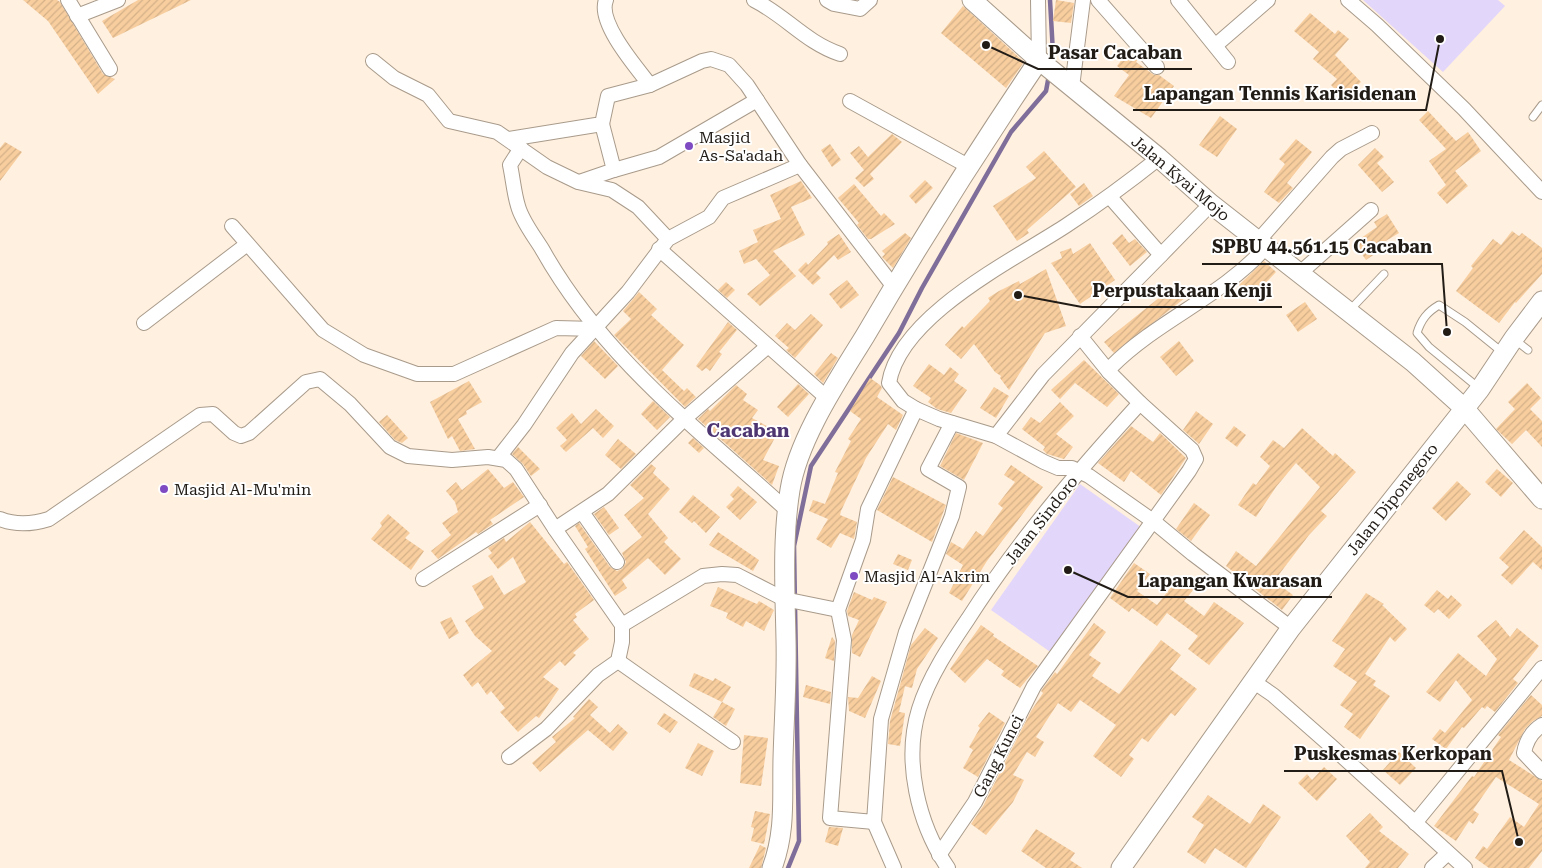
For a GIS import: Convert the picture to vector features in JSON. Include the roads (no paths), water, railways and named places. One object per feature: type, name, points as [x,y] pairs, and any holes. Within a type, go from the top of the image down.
[{"type":"street","points":[[68,0],[110,69]]},
{"type":"street","points":[[77,16],[118,0]]},
{"type":"street","points":[[606,0],[602,8],[605,18],[628,56],[650,85]]},
{"type":"street","points":[[754,0],[780,17],[804,37],[840,54]]},
{"type":"street","points":[[827,0],[834,4],[860,9],[870,0]]},
{"type":"street","name":"Jalan Kyai Mojo","points":[[972,0],[1041,62],[1160,158],[1211,204],[1413,362],[1464,408],[1542,500]]},
{"type":"street","points":[[772,868],[782,834],[786,640],[791,600],[788,511],[791,487],[801,453],[828,398],[968,166],[1041,62],[1038,0]]},
{"type":"street","points":[[1068,83],[1083,0]]},
{"type":"street","points":[[1098,0],[1157,67]]},
{"type":"street","points":[[1178,0],[1228,62]]},
{"type":"street","points":[[1216,45],[1268,0]]},
{"type":"street","points":[[1348,0],[1377,25],[1464,109],[1542,192]]},
{"type":"street","points":[[614,170],[602,124],[608,96],[650,85],[711,59],[720,60],[736,71],[800,166],[894,287]]},
{"type":"street","points":[[373,61],[394,78],[428,95],[449,121],[497,132],[547,167],[578,182],[612,190],[638,207],[663,244],[768,346],[828,398]]},
{"type":"street","points":[[578,182],[659,157],[757,100]]},
{"type":"street","points":[[850,101],[968,166]]},
{"type":"street","points":[[509,139],[602,124]]},
{"type":"street","points":[[1109,372],[1121,357],[1190,306],[1225,286],[1332,157],[1341,149],[1372,133]]},
{"type":"street","points":[[522,148],[510,165],[518,207],[555,273],[596,329],[631,369],[683,420],[788,511]]},
{"type":"street","points":[[1160,158],[1110,197],[996,269],[946,304],[914,335],[897,358],[891,370],[889,383],[903,401],[916,409],[952,423],[996,436],[1058,468],[1079,470],[1153,521],[1193,554],[1292,628]]},
{"type":"street","points":[[499,457],[524,425],[572,353],[628,292],[663,244],[709,217],[723,198],[800,166]]},
{"type":"street","points":[[1110,197],[1161,255]]},
{"type":"street","points":[[1300,273],[1371,210]]},
{"type":"street","points":[[996,436],[1043,375],[1203,212]]},
{"type":"street","points":[[232,226],[246,245],[323,330],[364,354],[417,374],[454,374],[556,328],[596,329]]},
{"type":"street","points":[[144,323],[246,245]]},
{"type":"street","name":"Jalan Diponegoro","points":[[1124,867],[1292,628],[1464,408],[1515,347],[1542,302]]},
{"type":"street","points":[[1080,336],[1109,372],[1140,403]]},
{"type":"street","points":[[555,530],[621,483],[683,420],[768,346]]},
{"type":"street","points":[[0,519],[18,523],[39,523],[49,520],[200,415],[212,414],[234,433],[242,436],[249,433],[306,382],[314,378],[326,381],[390,447],[408,456],[452,460],[499,457],[516,469],[555,530],[622,625],[622,642],[618,661],[587,685],[546,729],[509,757]]},
{"type":"street","name":"Jalan Sindoro","points":[[948,868],[931,842],[917,795],[913,738],[919,710],[940,664],[975,608],[1029,531],[1079,470],[1140,403]]},
{"type":"street","name":"Gang Kunci","points":[[939,855],[975,802],[1034,686],[1189,471],[1196,455],[1140,403]]},
{"type":"street","points":[[874,822],[830,818],[844,640],[838,610],[863,540],[868,508],[916,409]]},
{"type":"street","points":[[894,868],[874,822],[881,719],[906,632],[952,516],[959,487],[928,469],[952,423]]},
{"type":"street","points":[[423,579],[540,505]]},
{"type":"street","points":[[582,512],[617,562]]},
{"type":"street","points":[[622,625],[703,576],[722,574],[736,575],[791,600],[838,610]]},
{"type":"street","points":[[618,661],[733,742]]},
{"type":"street","points":[[1415,823],[1542,668]]},
{"type":"street","points":[[1254,682],[1273,695],[1466,868]]},
{"type":"street","points":[[1542,725],[1531,735],[1525,744],[1524,753],[1542,772]]},
{"type":"street","points":[[1432,868],[1448,852]]},
{"type":"lane","points":[[1533,117],[1542,105]]},
{"type":"lane","points":[[1348,312],[1384,274]]},
{"type":"lane","points":[[1480,389],[1429,347],[1417,333],[1420,322],[1431,310],[1439,305],[1515,347]]},
{"type":"waterway","points":[[1050,0],[1053,53],[1051,62]]},
{"type":"waterway","points":[[788,868],[799,841],[794,546],[811,466],[899,333],[922,288],[1011,132],[1046,91],[1049,75]]},
{"type":"place","name":"Lapangan Tennis Karisidenan","points":[[1440,39]]},
{"type":"place","name":"Pasar Cacaban","points":[[986,45]]},
{"type":"place","name":"Masjid As-Sa'adah","points":[[689,146]]},
{"type":"place","name":"Perpustakaan Kenji","points":[[1018,295]]},
{"type":"place","name":"SPBU 44.561.15 Cacaban","points":[[1447,332]]},
{"type":"place","name":"Masjid Al-Mu'min","points":[[164,489]]},
{"type":"place","name":"Lapangan Kwarasan","points":[[1068,570]]},
{"type":"place","name":"Masjid Al-Akrim","points":[[854,576]]},
{"type":"place","name":"Puskesmas Kerkopan","points":[[1519,842]]},
{"type":"district","name":"Cacaban","points":[[748,430]]}]
